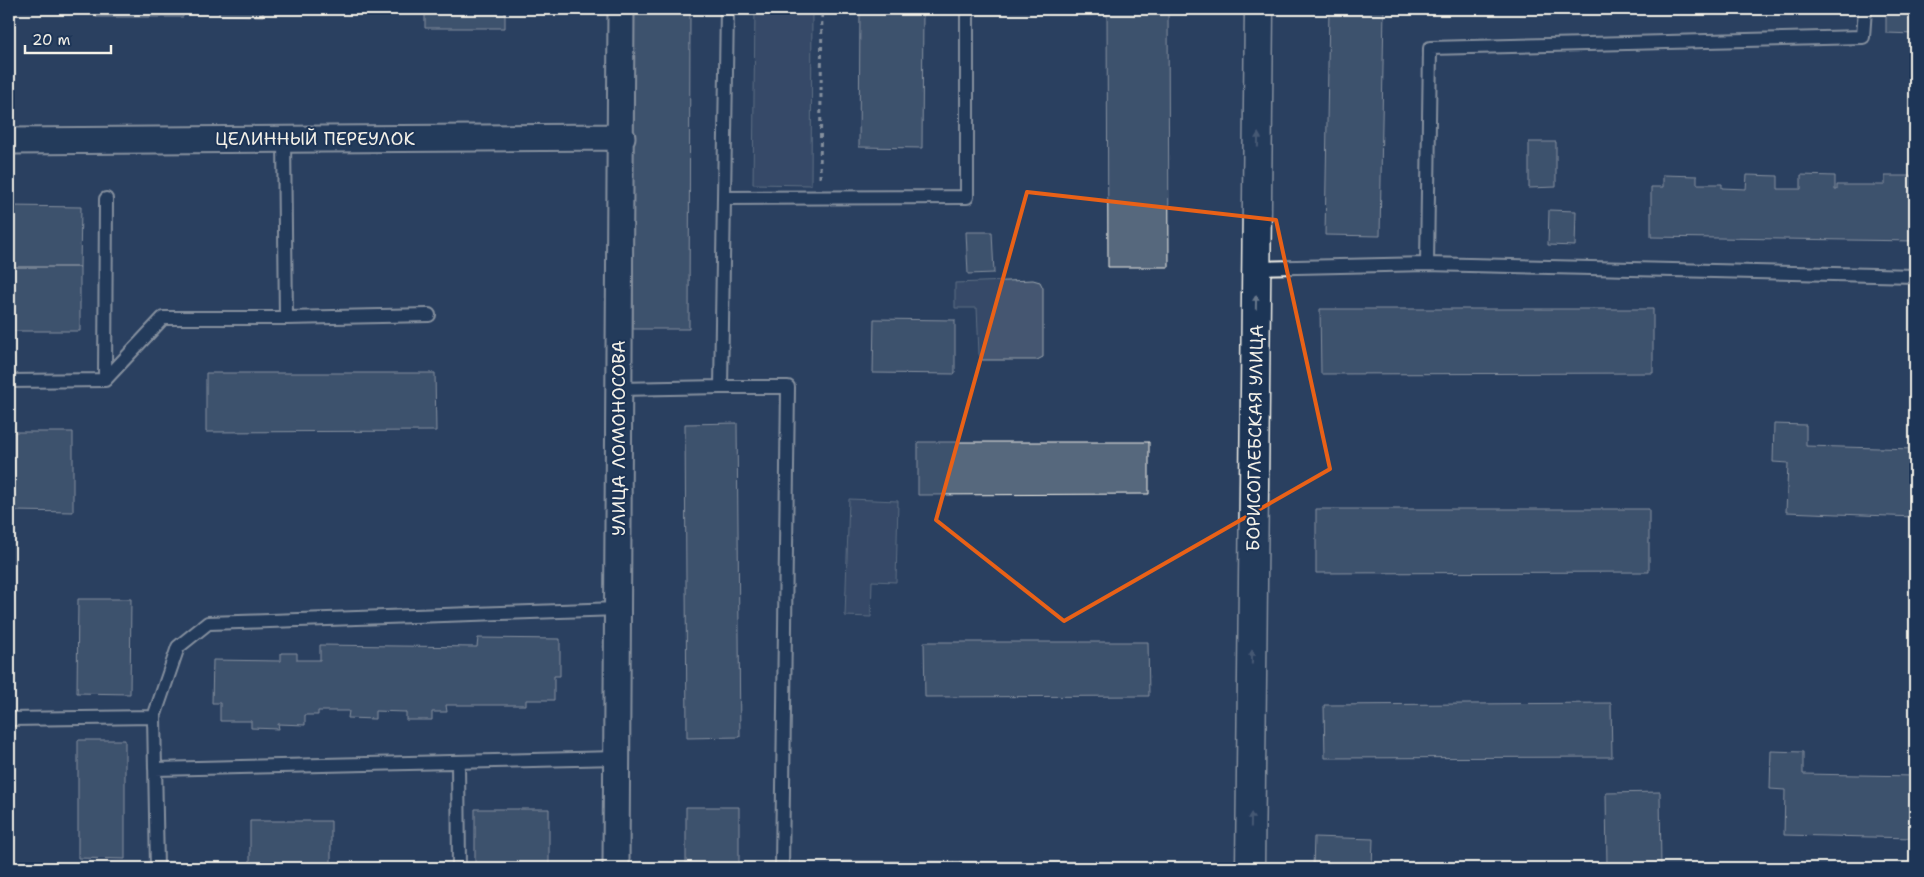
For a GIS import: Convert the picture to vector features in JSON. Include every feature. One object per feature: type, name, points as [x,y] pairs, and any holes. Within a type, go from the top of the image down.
[{"type":"street","name":"УЛИЦА ЛОМОНОСОВА","points":[[616,868],[622,137],[621,9]]},
{"type":"street","name":"БОРИСОГЛЕБСКАЯ УЛИЦА","points":[[1250,868],[1260,9]]},
{"type":"street","name":"ЦЕЛИННЫЙ ПЕРЕУЛОК","points":[[9,140],[622,137]]},
{"type":"lane","points":[[721,387],[727,9]]},
{"type":"lane","points":[[724,198],[967,197],[967,9]]},
{"type":"lane","points":[[1427,264],[1430,48],[1863,37],[1866,9]]},
{"type":"lane","points":[[284,139],[286,318]]},
{"type":"lane","points":[[105,380],[106,199]]},
{"type":"lane","points":[[1256,268],[1427,264],[1915,276]]},
{"type":"lane","points":[[9,382],[105,380],[162,318],[429,316]]},
{"type":"lane","points":[[619,389],[788,387],[782,868]]},
{"type":"lane","points":[[157,868],[154,717],[178,647],[208,623],[618,609]]},
{"type":"lane","points":[[9,719],[154,717]]},
{"type":"lane","points":[[155,769],[617,758]]},
{"type":"lane","points":[[458,762],[459,868]]},
{"type":"path","points":[[820,197],[822,9]]},
{"type":"highlighted area","points":[[1027,192],[1276,220],[1330,469],[1064,621],[936,520]]},
{"type":"shaded area","points":[[755,9],[812,9],[811,185],[753,184]]},
{"type":"shaded area","points":[[1033,280],[1040,282],[1043,288],[1043,357],[1037,360],[982,360],[979,354],[977,308],[955,308],[955,283]]},
{"type":"shaded area","points":[[849,499],[898,501],[896,582],[872,581],[871,617],[845,616]]},
{"type":"building","points":[[97,9],[183,9],[183,17],[96,17]]},
{"type":"building","points":[[219,9],[263,9],[263,16],[219,15]]},
{"type":"building","points":[[425,9],[505,9],[505,28],[425,28]]},
{"type":"building","points":[[634,9],[690,9],[689,329],[633,329]]},
{"type":"building","points":[[860,9],[923,9],[922,148],[859,147]]},
{"type":"building","points":[[1107,9],[1168,9],[1169,267],[1108,267]]},
{"type":"building","points":[[1329,9],[1384,9],[1380,236],[1325,235]]},
{"type":"building","points":[[1886,9],[1915,9],[1915,34],[1886,33]]},
{"type":"building","points":[[1529,142],[1556,142],[1556,187],[1529,188]]},
{"type":"building","points":[[1663,175],[1697,176],[1697,184],[1722,184],[1722,188],[1746,189],[1747,175],[1778,176],[1778,189],[1801,189],[1801,175],[1835,176],[1835,190],[1837,190],[1837,185],[1885,185],[1885,176],[1915,176],[1915,241],[1651,237],[1651,187],[1663,187]]},
{"type":"building","points":[[10,206],[81,207],[80,267],[9,267]]},
{"type":"building","points":[[1549,210],[1576,211],[1575,246],[1548,245]]},
{"type":"building","points":[[966,232],[992,232],[994,273],[968,274]]},
{"type":"building","points":[[9,267],[80,267],[80,331],[9,331]]},
{"type":"building","points":[[1320,309],[1653,309],[1653,373],[1321,374]]},
{"type":"building","points":[[874,319],[955,320],[955,374],[873,373]]},
{"type":"building","points":[[206,373],[435,373],[436,431],[206,432]]},
{"type":"building","points":[[737,423],[740,737],[687,738],[685,424]]},
{"type":"building","points":[[1774,424],[1806,425],[1806,446],[1915,449],[1915,517],[1786,512],[1788,463],[1773,462]]},
{"type":"building","points":[[14,432],[73,432],[73,512],[14,511]]},
{"type":"building","points":[[918,442],[1149,442],[1149,494],[918,495]]},
{"type":"building","points":[[1316,509],[1649,509],[1649,572],[1316,573]]},
{"type":"building","points":[[78,599],[131,599],[130,694],[77,693]]},
{"type":"building","points":[[478,638],[560,639],[560,676],[554,676],[554,700],[526,700],[526,705],[446,705],[447,712],[432,712],[432,720],[406,720],[406,712],[375,711],[375,719],[348,718],[349,711],[318,711],[318,715],[305,715],[305,725],[278,724],[279,729],[251,728],[251,721],[220,721],[220,703],[212,703],[213,660],[281,661],[281,653],[297,653],[297,660],[320,660],[320,645],[477,647]]},
{"type":"building","points":[[924,642],[1148,642],[1149,696],[925,697]]},
{"type":"building","points":[[1611,703],[1612,757],[1325,758],[1324,705]]},
{"type":"building","points":[[78,740],[125,740],[125,859],[78,858]]},
{"type":"building","points":[[1771,751],[1803,752],[1803,774],[1915,776],[1915,838],[1784,835],[1785,790],[1770,789]]},
{"type":"building","points":[[1660,792],[1661,868],[1607,868],[1606,793]]},
{"type":"building","points":[[686,807],[739,807],[739,868],[686,868]]},
{"type":"building","points":[[475,809],[549,809],[549,868],[475,868]]},
{"type":"building","points":[[250,821],[331,821],[331,868],[250,868]]},
{"type":"building","points":[[1314,837],[1373,839],[1372,868],[1313,868]]},
{"type":"building","points":[[842,861],[1156,862],[1156,868],[842,868]]}]
